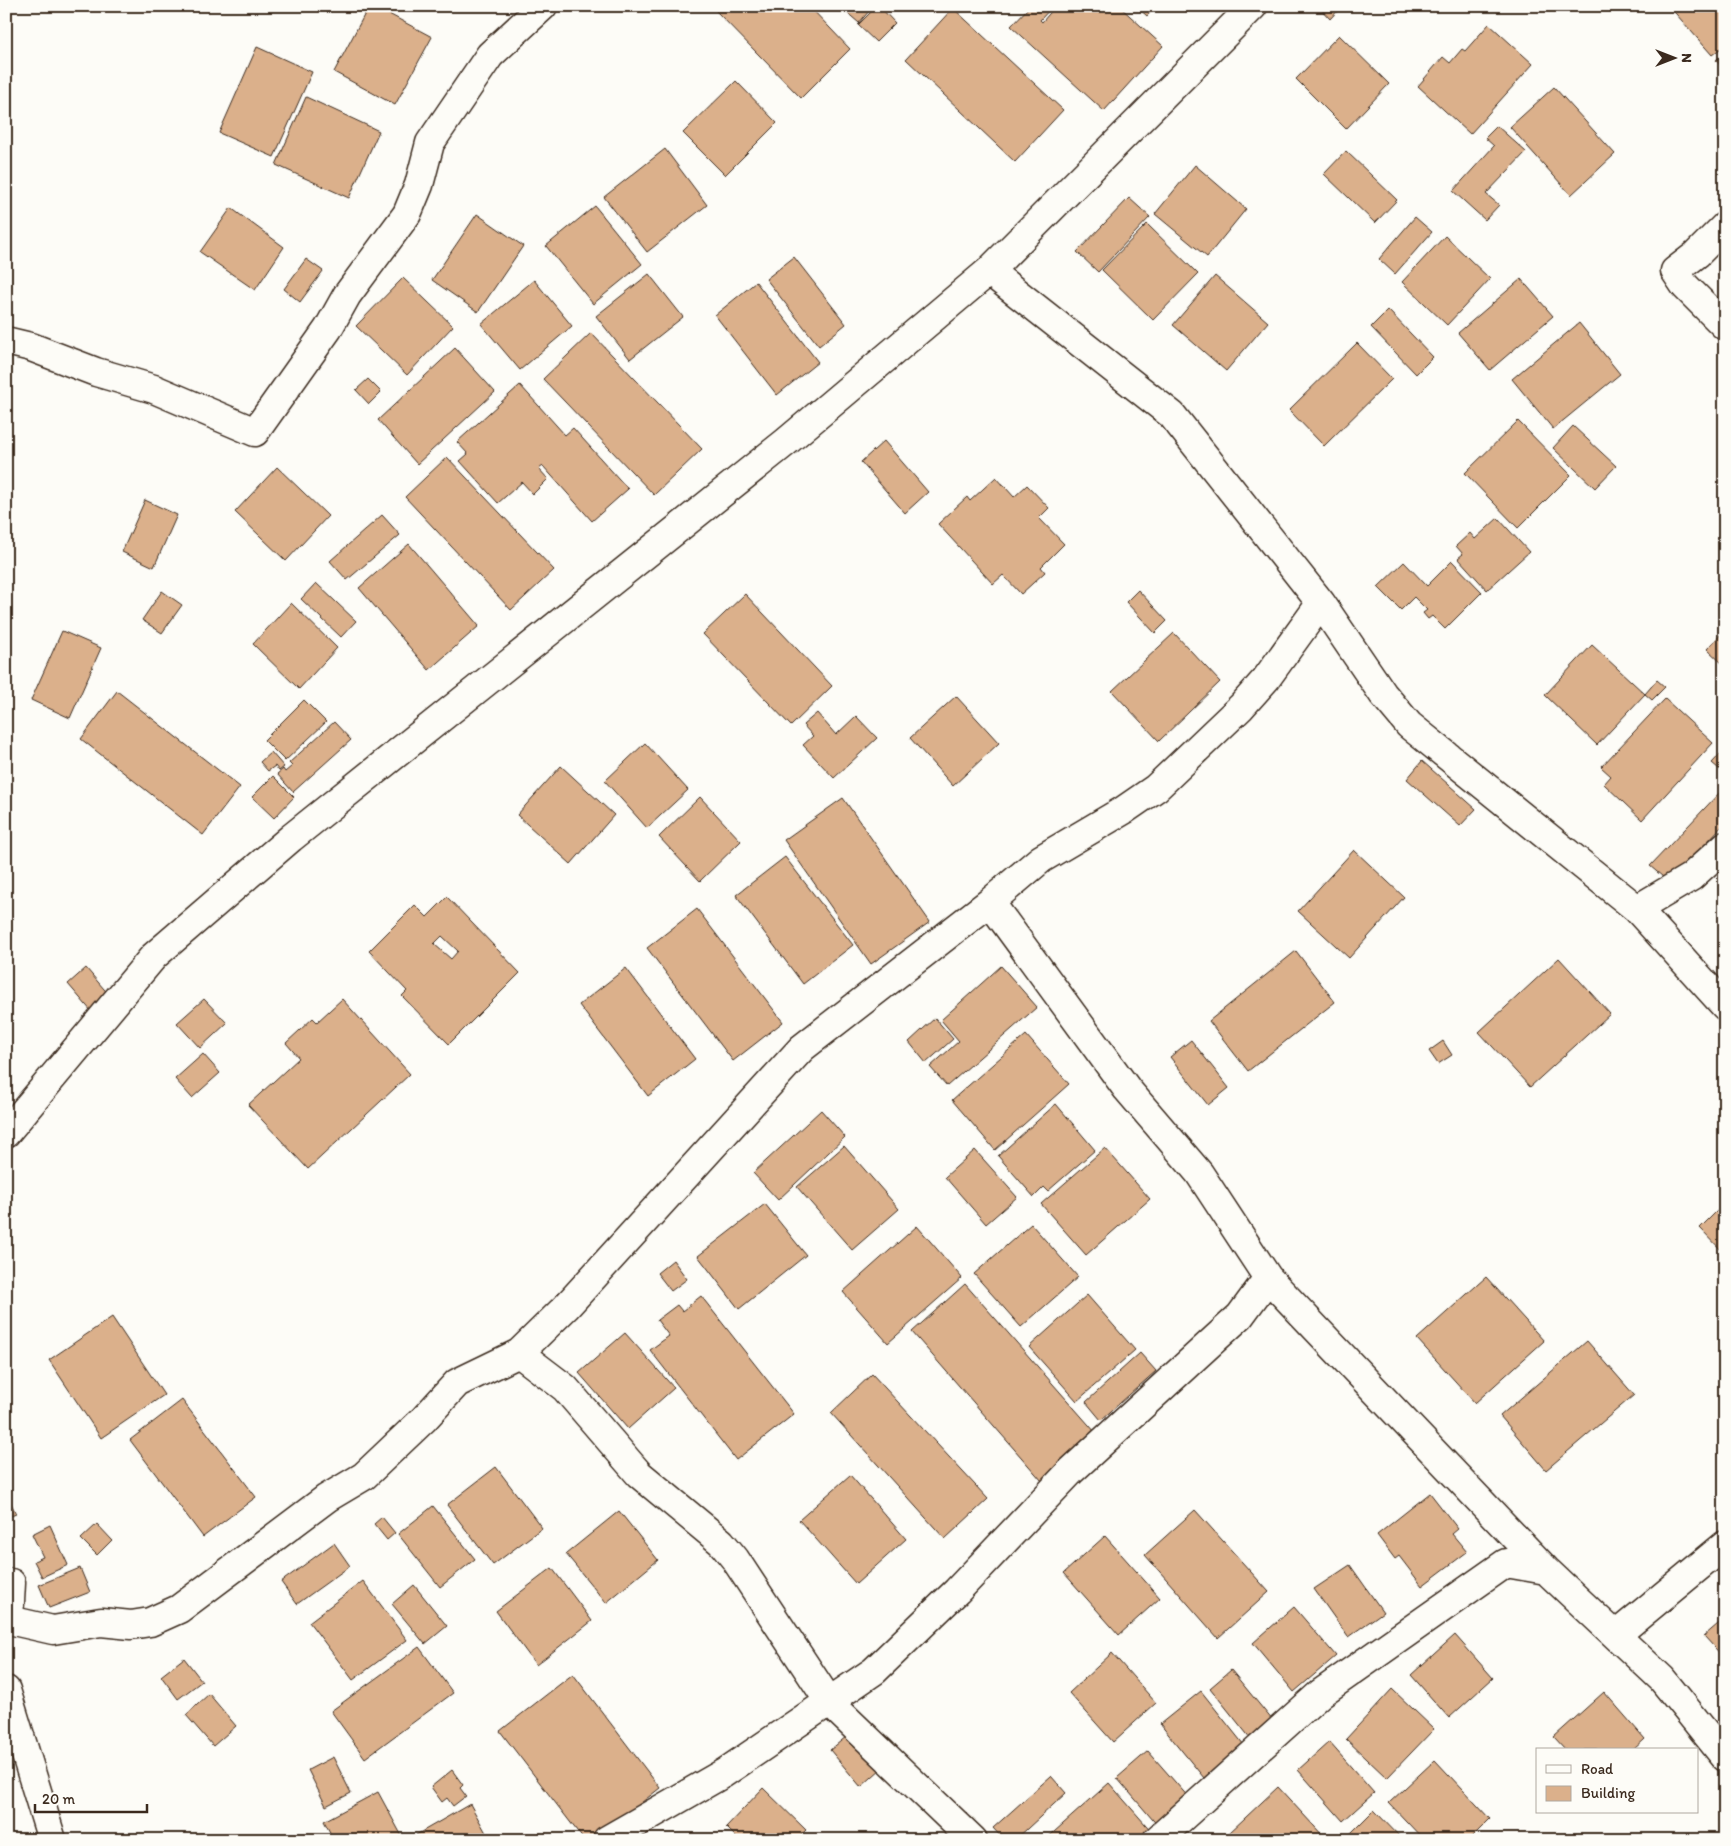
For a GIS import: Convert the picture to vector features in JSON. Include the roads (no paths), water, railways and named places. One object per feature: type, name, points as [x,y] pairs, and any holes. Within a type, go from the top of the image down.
[{"type":"street","points":[[6,341],[31,347],[96,372],[154,389],[255,432],[328,330],[348,295],[407,214],[418,185],[430,143],[490,56],[543,6]]},
{"type":"street","points":[[6,1133],[154,956],[291,838],[786,442],[989,271],[1253,6]]},
{"type":"street","points":[[1725,226],[1697,254],[1675,271],[1685,286],[1725,326]]},
{"type":"street","points":[[989,271],[1172,415],[1321,603],[1383,694],[1408,725],[1637,909],[1725,1006]]},
{"type":"street","points":[[6,1584],[11,1583],[9,1620],[53,1630],[101,1622],[131,1625],[150,1622],[179,1609],[327,1498],[364,1476],[424,1419],[457,1383],[519,1353],[572,1300],[802,1048],[1041,860],[1124,810],[1156,788],[1242,707],[1260,686],[1321,603]]},
{"type":"street","points":[[1637,909],[1691,878],[1725,846]]},
{"type":"street","points":[[990,902],[1127,1089],[1199,1173],[1268,1278],[1546,1570],[1662,1679],[1725,1757]]},
{"type":"street","points":[[607,1840],[724,1773],[874,1672],[912,1637],[1071,1471],[1240,1316],[1268,1278]]},
{"type":"street","points":[[519,1353],[565,1388],[639,1474],[721,1542],[735,1559],[830,1702],[973,1840]]},
{"type":"street","points":[[1506,1527],[1506,1563]]},
{"type":"street","points":[[1616,1636],[1725,1545]]},
{"type":"street","points":[[1156,1840],[1321,1693],[1506,1563],[1546,1570]]},
{"type":"street","points":[[6,1690],[52,1840]]}]
